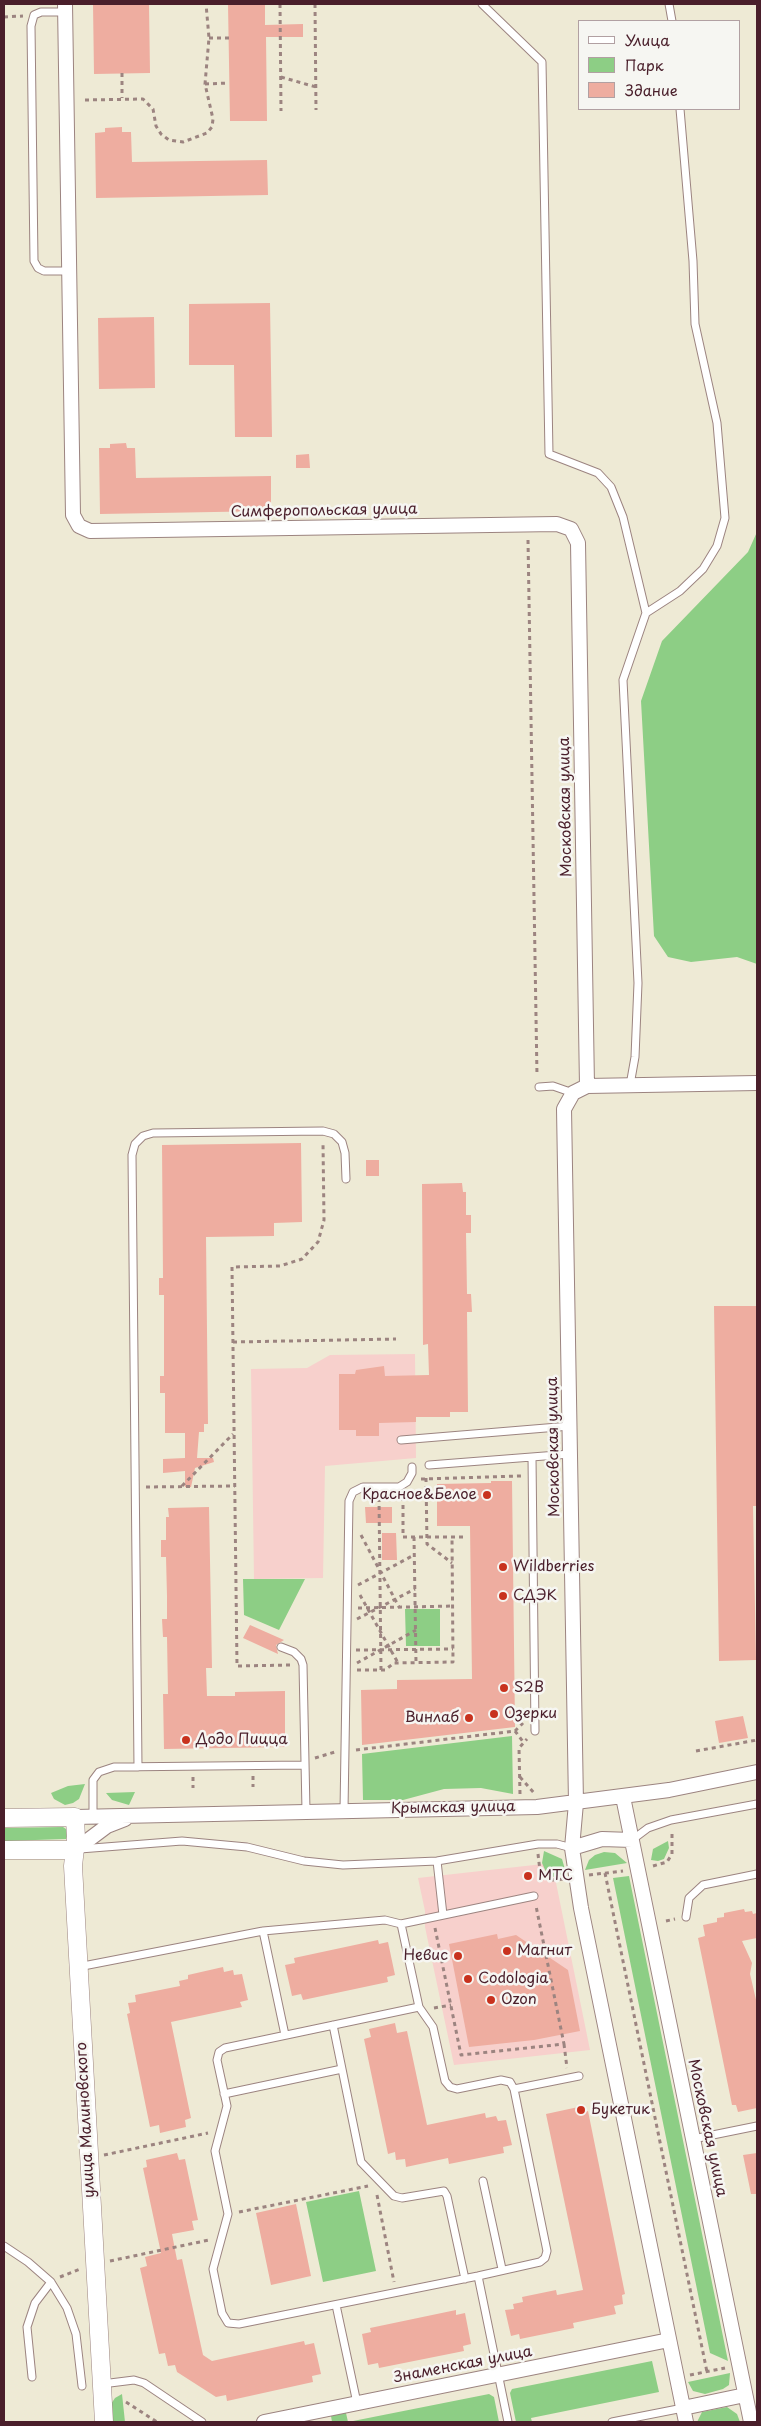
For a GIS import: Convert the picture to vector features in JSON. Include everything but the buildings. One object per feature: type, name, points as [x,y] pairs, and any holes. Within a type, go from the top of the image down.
[{"type":"street","points":[[65,8],[69,271]]},
{"type":"street","name":"Симферопольская улица","points":[[69,271],[73,515],[79,526],[90,531],[528,524],[558,524],[571,529]]},
{"type":"street","name":"Московская улица","points":[[571,529],[578,543],[586,1086]]},
{"type":"street","points":[[573,1093],[586,1086],[757,1083]]},
{"type":"street","name":"Московская улица","points":[[572,1848],[576,1803],[564,1109],[573,1093]]},
{"type":"street","name":"Крымская улица","points":[[4,1818],[537,1807],[622,1797],[757,1772]]},
{"type":"street","name":"Московская улица","points":[[622,1797],[745,2395],[752,2416]]},
{"type":"street","name":"Крымская улица","points":[[75,1850],[107,1826],[146,1814]]},
{"type":"street","name":"улица Малиновского","points":[[74,1817],[75,1850],[73,1866],[78,1967],[104,2422]]},
{"type":"street","points":[[632,1840],[602,1839],[572,1848],[581,1908],[686,2422]]},
{"type":"street","points":[[4,1850],[75,1850]]},
{"type":"street","name":"Знаменская улица","points":[[266,2422],[669,2340]]},
{"type":"street","points":[[683,2408],[745,2395]]},
{"type":"lane","points":[[482,4],[542,62],[549,454],[598,473],[611,487],[622,516],[646,613],[623,680],[638,983],[635,1057],[630,1085]]},
{"type":"lane","points":[[669,4],[672,20]]},
{"type":"lane","points":[[65,8],[34,15],[31,26],[34,261],[38,268],[44,271],[69,271]]},
{"type":"lane","points":[[646,613],[680,590],[702,569],[717,546],[725,518],[717,423],[695,324],[693,261],[680,110]]},
{"type":"lane","points":[[539,1086],[553,1086],[573,1093]]},
{"type":"lane","points":[[138,1767],[132,1155],[135,1144],[143,1136],[153,1133],[323,1131],[334,1134],[342,1142],[345,1153],[346,1179]]},
{"type":"lane","points":[[401,1440],[570,1426]]},
{"type":"lane","points":[[429,1466],[570,1454]]},
{"type":"lane","points":[[532,1457],[535,1731]]},
{"type":"lane","points":[[344,1810],[349,1502],[353,1492],[363,1487],[399,1487],[408,1482],[412,1473],[412,1467]]},
{"type":"lane","points":[[281,1647],[294,1652],[303,1664],[306,1811]]},
{"type":"lane","points":[[93,1816],[93,1780],[99,1772],[114,1768],[305,1765]]},
{"type":"lane","points":[[632,1840],[648,1828],[671,1820],[757,1804]]},
{"type":"lane","points":[[75,1850],[182,1841],[247,1847],[304,1861],[342,1865],[437,1861],[538,1844],[556,1844],[572,1848]]},
{"type":"lane","points":[[437,1861],[443,1915]]},
{"type":"lane","points":[[686,1917],[690,1898],[703,1885],[757,1874]]},
{"type":"lane","points":[[78,1967],[263,1931],[384,1920],[401,1924],[534,1896]]},
{"type":"lane","points":[[401,1924],[419,2007],[433,2027],[444,2081],[450,2087],[457,2089],[501,2080],[510,2082],[514,2089],[547,2251],[545,2258],[540,2262],[396,2293],[239,2324],[228,2322],[222,2313],[213,2269],[228,2214],[215,2151],[226,2106],[217,2060],[219,2052],[225,2048],[419,2007]]},
{"type":"lane","points":[[263,1931],[286,2035]]},
{"type":"lane","points":[[332,2025],[361,2162],[377,2183],[394,2196],[402,2198],[444,2191],[447,2196],[465,2279]]},
{"type":"lane","points":[[224,2094],[342,2069]]},
{"type":"lane","points":[[514,2089],[579,2076]]},
{"type":"lane","points":[[693,2139],[757,2126]]},
{"type":"lane","points":[[483,2181],[502,2269]]},
{"type":"lane","points":[[4,2246],[28,2262],[51,2282],[67,2308],[76,2334],[82,2386]]},
{"type":"lane","points":[[478,2276],[508,2422]]},
{"type":"lane","points":[[32,2377],[27,2327],[35,2303],[51,2282]]},
{"type":"lane","points":[[336,2305],[357,2403]]},
{"type":"lane","points":[[101,2384],[134,2380],[144,2383],[202,2422]]},
{"type":"lane","points":[[612,2422],[683,2408]]},
{"type":"path","points":[[85,100],[143,99],[153,109],[156,126],[161,134],[169,140],[183,142],[207,133],[212,127],[212,119],[206,84],[209,38],[206,4]]},
{"type":"path","points":[[280,4],[281,111]]},
{"type":"path","points":[[315,4],[316,110]]},
{"type":"path","points":[[4,16],[34,15]]},
{"type":"path","points":[[209,38],[229,38]]},
{"type":"path","points":[[122,73],[122,98]]},
{"type":"path","points":[[281,77],[316,87]]},
{"type":"path","points":[[206,84],[228,83]]},
{"type":"path","points":[[528,524],[536,1066]]},
{"type":"path","points":[[303,1664],[237,1666],[232,1267],[280,1266],[302,1259],[318,1242],[324,1220],[323,1131]]},
{"type":"path","points":[[233,1342],[396,1340]]},
{"type":"path","points":[[182,1486],[234,1433]]},
{"type":"path","points":[[452,1563],[427,1544],[427,1496],[424,1478],[521,1476],[520,1486]]},
{"type":"path","points":[[135,1487],[235,1486]]},
{"type":"path","points":[[373,1496],[387,1496]]},
{"type":"path","points":[[379,1496],[381,1670]]},
{"type":"path","points":[[395,1496],[427,1496]]},
{"type":"path","points":[[403,1496],[403,1537],[465,1536]]},
{"type":"path","points":[[358,1539],[358,1530],[400,1607]]},
{"type":"path","points":[[414,1537],[416,1663]]},
{"type":"path","points":[[356,1670],[386,1670],[394,1663],[453,1662],[452,1537]]},
{"type":"path","points":[[357,1585],[415,1555]]},
{"type":"path","points":[[357,1627],[358,1576]]},
{"type":"path","points":[[357,1620],[415,1589]]},
{"type":"path","points":[[357,1590],[398,1663]]},
{"type":"path","points":[[347,1608],[453,1606]]},
{"type":"path","points":[[356,1663],[416,1630]]},
{"type":"path","points":[[356,1642],[356,1680]]},
{"type":"path","points":[[356,1650],[453,1649]]},
{"type":"path","points":[[305,1765],[326,1753],[515,1731],[522,1724],[522,1714]]},
{"type":"path","points":[[515,1731],[524,1743]]},
{"type":"path","points":[[520,1796],[519,1748],[535,1731]]},
{"type":"path","points":[[357,1740],[357,1749]]},
{"type":"path","points":[[696,1751],[757,1740]]},
{"type":"path","points":[[519,1776],[537,1796]]},
{"type":"path","points":[[650,1867],[667,1862],[672,1854],[674,1843],[671,1820]]},
{"type":"path","points":[[538,1844],[540,1872],[546,1878],[553,1880],[567,1879]]},
{"type":"path","points":[[586,1876],[628,1870]]},
{"type":"path","points":[[605,1873],[707,2372]]},
{"type":"path","points":[[534,1896],[564,2044],[568,2078]]},
{"type":"path","points":[[433,1917],[460,2055],[564,2044]]},
{"type":"path","points":[[666,1921],[677,1918]]},
{"type":"path","points":[[101,2156],[220,2130]]},
{"type":"path","points":[[228,2214],[377,2183],[396,2293]]},
{"type":"path","points":[[108,2262],[222,2237]]},
{"type":"path","points":[[687,2376],[729,2367]]},
{"type":"path","points":[[126,2402],[157,2422]]},
{"type":"shaded area","points":[[415,1354],[416,1458],[325,1466],[323,1578],[254,1579],[251,1369],[307,1368],[330,1355]]},
{"type":"shaded area","points":[[552,1863],[590,2050],[454,2065],[425,1927],[425,1911],[418,1878]]},
{"type":"green space","points":[[757,532],[757,964],[737,957],[691,962],[668,957],[654,936],[641,701],[662,641],[748,552]]},
{"type":"green space","points":[[243,1579],[305,1579],[279,1630],[244,1615]]},
{"type":"green space","points":[[405,1609],[440,1609],[440,1646],[406,1646]]},
{"type":"green space","points":[[512,1736],[513,1794],[481,1788],[444,1789],[403,1800],[363,1800],[362,1754]]},
{"type":"green space","points":[[85,1784],[79,1799],[73,1803],[65,1805],[54,1799],[51,1793],[68,1786]]},
{"type":"green space","points":[[135,1792],[129,1805],[112,1800],[106,1793]]},
{"type":"green space","points":[[63,1827],[69,1831],[66,1839],[4,1841],[4,1828]]},
{"type":"green space","points":[[668,1841],[669,1848],[664,1859],[658,1861],[651,1860],[653,1849]]},
{"type":"green space","points":[[544,1851],[562,1859],[566,1873],[554,1877],[547,1874],[542,1863]]},
{"type":"green space","points":[[604,1852],[615,1853],[627,1863],[585,1870],[589,1860],[595,1855]]},
{"type":"green space","points":[[629,1876],[728,2361],[710,2353],[613,1878]]},
{"type":"green space","points":[[359,2191],[376,2271],[323,2282],[306,2202]]},
{"type":"green space","points":[[652,2361],[659,2392],[531,2418],[532,2422],[516,2422],[510,2393],[512,2389]]},
{"type":"green space","points":[[730,2373],[729,2385],[723,2389],[705,2394],[693,2391],[688,2382]]},
{"type":"green space","points":[[122,2394],[125,2422],[113,2422],[111,2404],[115,2398]]},
{"type":"green space","points":[[489,2394],[494,2397],[499,2422],[348,2422]]},
{"type":"green space","points":[[727,2407],[737,2414],[740,2422],[697,2422],[702,2412]]},
{"type":"green space","points":[[343,2411],[346,2413],[348,2422],[332,2422],[331,2416]]},
{"type":"place","name":"Красное&Белое","points":[[487,1495]]},
{"type":"place","name":"Wildberries","points":[[503,1567]]},
{"type":"place","name":"СДЭК","points":[[503,1596]]},
{"type":"place","name":"S2B","points":[[504,1688]]},
{"type":"place","name":"Озерки","points":[[494,1714]]},
{"type":"place","name":"Винлаб","points":[[469,1718]]},
{"type":"place","name":"Додо Пицца","points":[[186,1740]]},
{"type":"place","name":"МТС","points":[[528,1876]]},
{"type":"place","name":"Магнит","points":[[507,1951]]},
{"type":"place","name":"Невис","points":[[458,1956]]},
{"type":"place","name":"Codologia","points":[[468,1979]]},
{"type":"place","name":"Ozon","points":[[491,2000]]},
{"type":"place","name":"Букетик","points":[[581,2110]]}]
